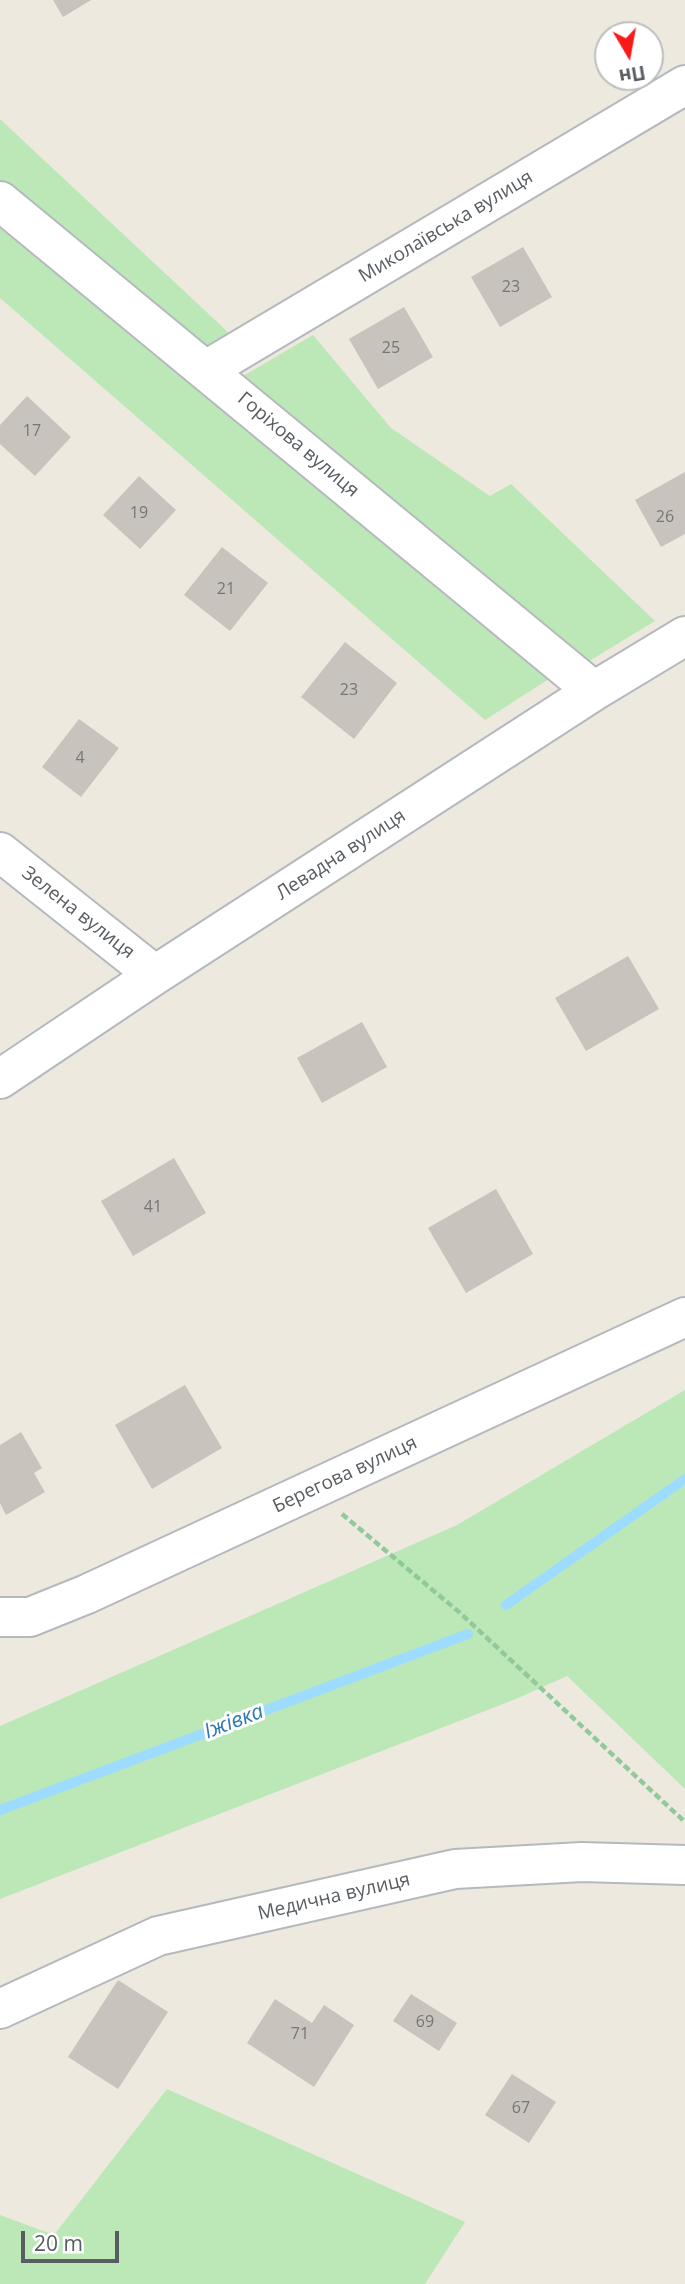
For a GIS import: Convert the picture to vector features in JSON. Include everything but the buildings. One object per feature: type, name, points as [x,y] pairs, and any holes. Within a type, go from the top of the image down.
[{"type":"street","name":"Миколаївська вулиця","points":[[206,370],[685,85]]},
{"type":"street","name":"Горіхова вулиця","points":[[0,201],[594,691]]},
{"type":"street","name":"Левадна вулиця","points":[[0,1079],[155,975],[594,691],[685,636]]},
{"type":"street","name":"Зелена вулиця","points":[[0,852],[155,975]]},
{"type":"street","name":"Берегова вулиця","points":[[0,1617],[30,1617],[76,1599],[685,1317]]},
{"type":"street","name":"Медична вулиця","points":[[0,2009],[159,1936],[455,1869],[582,1862],[685,1865]]},
{"type":"path","points":[[312,1490],[460,1612],[685,1822]]},
{"type":"green space","points":[[0,119],[229,333],[204,350],[0,180]]},
{"type":"green space","points":[[0,224],[549,679],[485,720],[0,298]]},
{"type":"green space","points":[[313,335],[391,428],[490,496],[511,484],[655,621],[586,663],[238,379]]},
{"type":"green space","points":[[685,1390],[685,1789],[567,1676],[516,1699],[0,1899],[0,1726],[457,1525]]},
{"type":"green space","points":[[167,2089],[465,2222],[425,2284],[0,2284],[0,2215],[54,2235]]},
{"type":"waterway","name":"Іжівка","points":[[506,1605],[685,1479]]},
{"type":"waterway","name":"Іжівка","points":[[0,1810],[468,1634]]}]
